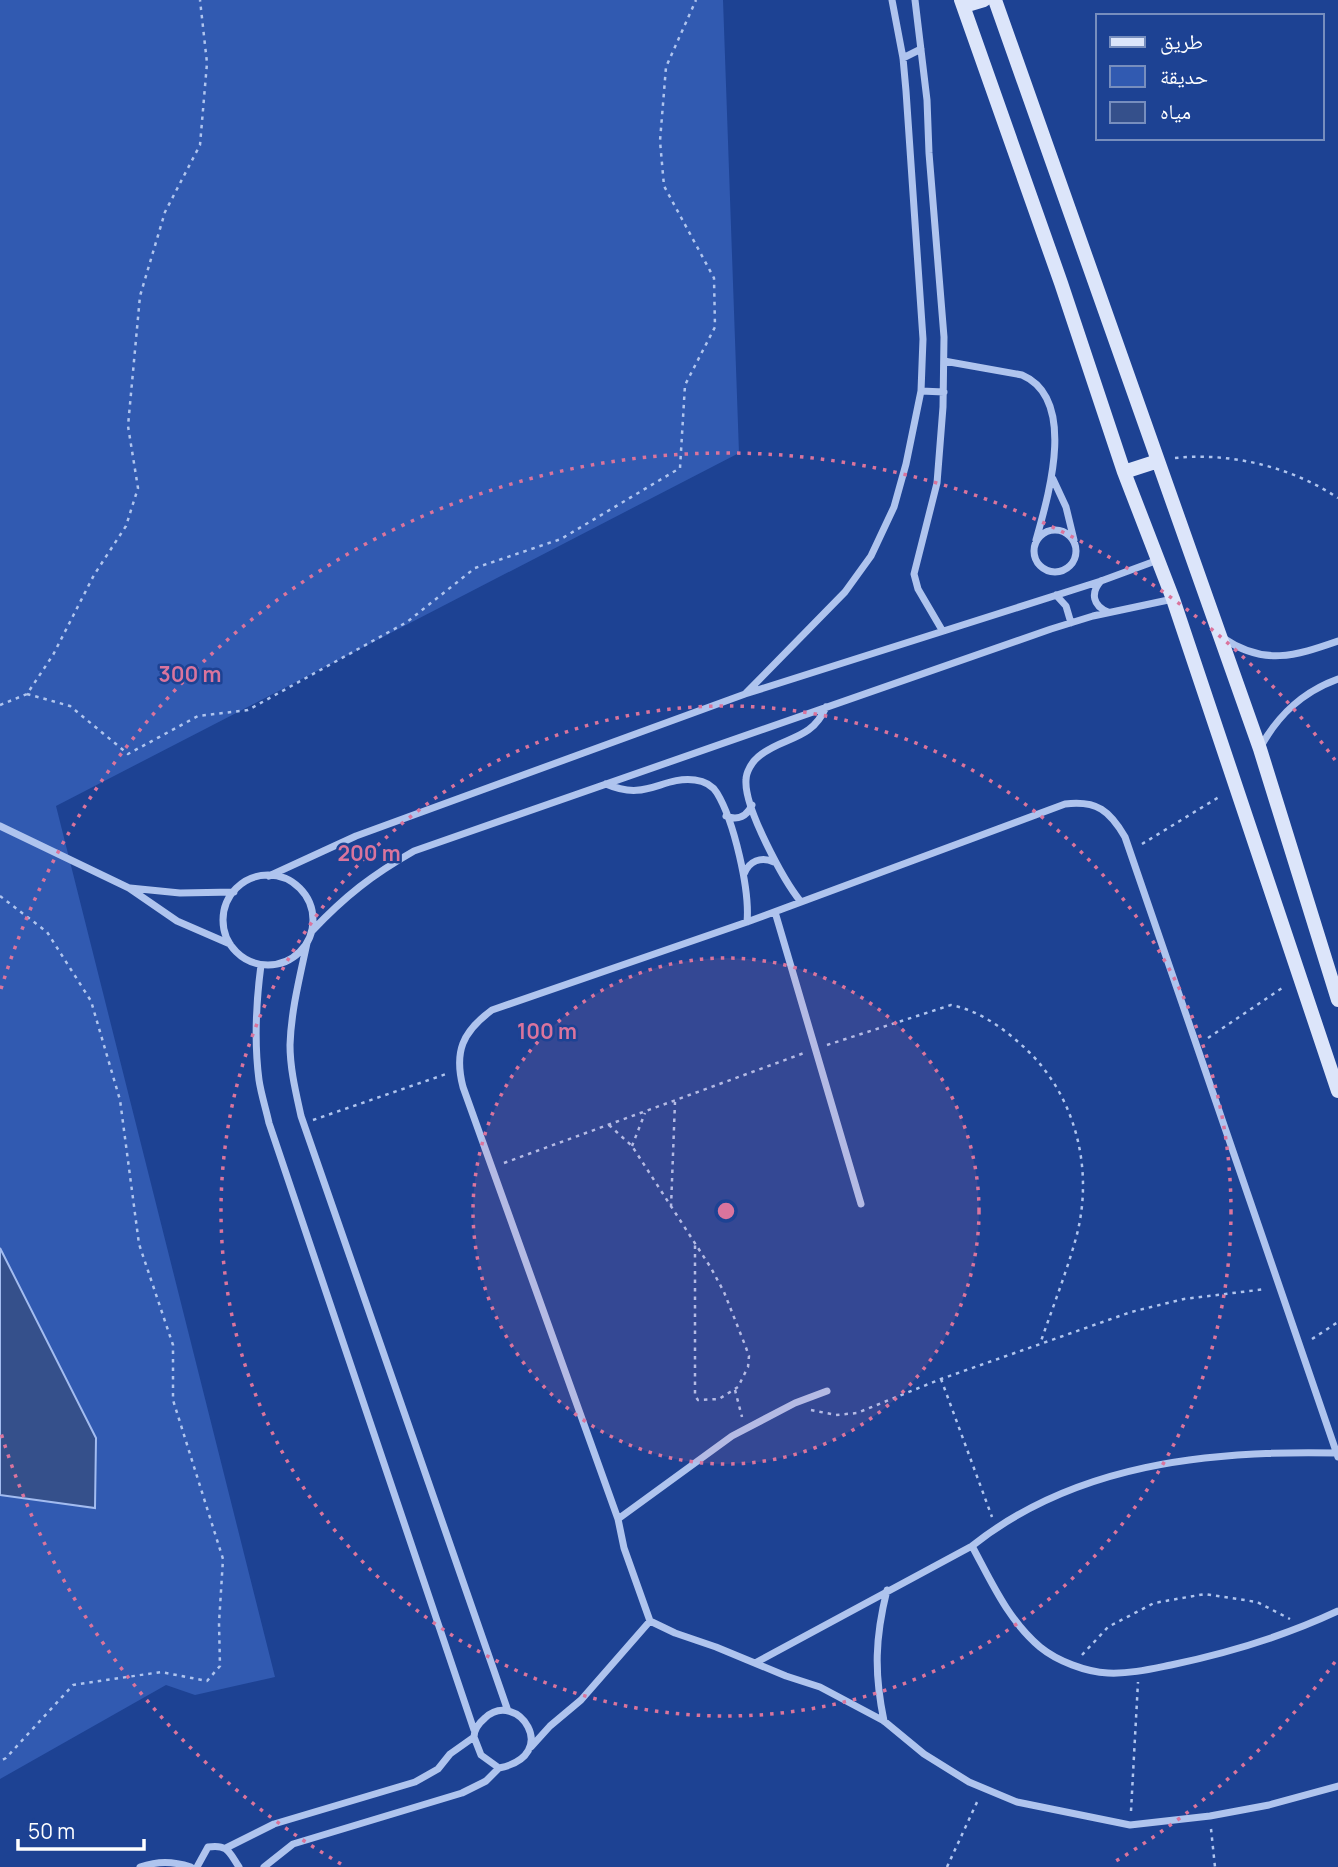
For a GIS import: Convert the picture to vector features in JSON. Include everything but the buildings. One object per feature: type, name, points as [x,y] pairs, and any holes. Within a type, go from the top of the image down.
[{"type":"street","points":[[745,694],[845,592],[871,556],[894,507],[906,464],[921,391],[923,339],[903,58],[892,0]]},
{"type":"street","points":[[915,0],[927,100],[944,361],[937,483],[914,573],[918,589],[942,630]]},
{"type":"street","points":[[984,0],[962,3],[1124,472],[1174,599],[1338,1091]]},
{"type":"street","points":[[995,0],[1260,749],[1338,1000]]},
{"type":"street","points":[[903,58],[921,49]]},
{"type":"street","points":[[944,361],[1022,376],[1041,388],[1051,410],[1054,430],[1053,478],[1033,549],[1034,558],[1046,571],[1055,573],[1071,566],[1077,549],[1066,508],[1053,478]]},
{"type":"street","points":[[921,391],[943,392]]},
{"type":"street","points":[[1124,472],[1158,461]]},
{"type":"street","points":[[1036,540],[1044,533],[1055,530],[1066,532],[1074,540]]},
{"type":"street","points":[[230,944],[224,926],[225,908],[234,892],[250,880],[268,876],[356,836],[745,694],[1101,581],[1159,560]]},
{"type":"street","points":[[1101,581],[1094,592],[1094,599],[1097,605],[1108,612]]},
{"type":"street","points":[[1056,595],[1066,606],[1071,623]]},
{"type":"street","points":[[312,931],[350,893],[376,873],[414,851],[1071,623],[1108,612],[1174,599]]},
{"type":"street","points":[[1220,636],[1242,649],[1278,657],[1301,654],[1338,641]]},
{"type":"street","points":[[1260,749],[1277,720],[1289,708],[1314,689],[1338,679]]},
{"type":"street","points":[[802,902],[791,890],[774,862],[752,805],[746,780],[757,757],[810,730],[821,719],[826,708]]},
{"type":"street","points":[[606,784],[629,792],[682,780],[701,781],[716,792],[744,875],[749,906],[747,922]]},
{"type":"street","points":[[755,1663],[972,1546],[1022,1511],[1073,1488],[1126,1471],[1181,1461],[1236,1455],[1337,1455],[1130,852],[1115,820],[1100,807],[1084,802],[1065,804],[775,912],[492,1010],[477,1021],[466,1035],[458,1070],[618,1519],[624,1548],[650,1621],[675,1633],[786,1676],[820,1687],[884,1721],[924,1754],[984,1788],[1017,1802],[1130,1825],[1210,1816],[1269,1805],[1338,1786]]},
{"type":"street","points":[[726,816],[742,817],[752,805]]},
{"type":"street","points":[[0,826],[129,888],[177,921],[230,944],[243,958],[261,965],[288,961],[307,943]]},
{"type":"street","points":[[744,875],[746,869],[756,861],[768,859],[774,862]]},
{"type":"street","points":[[268,876],[282,878],[304,893],[313,918],[290,1046],[293,1081],[303,1123],[508,1711]]},
{"type":"street","points":[[129,888],[180,893],[234,892]]},
{"type":"street","points":[[775,912],[861,1204]]},
{"type":"street","points":[[261,965],[257,1006],[259,1081],[270,1123],[481,1755],[499,1768]]},
{"type":"street","points":[[618,1519],[732,1436],[795,1403],[827,1391]]},
{"type":"street","points":[[972,1546],[1016,1623],[1041,1648],[1073,1665],[1107,1673],[1139,1671],[1206,1657],[1338,1611]]},
{"type":"street","points":[[884,1721],[877,1689],[876,1655],[879,1622],[887,1590]]},
{"type":"street","points":[[264,1867],[293,1844],[462,1793],[486,1781],[499,1768],[520,1761],[550,1726],[581,1700],[650,1621]]},
{"type":"street","points":[[226,1848],[274,1824],[415,1782],[438,1769],[450,1754],[474,1734],[488,1716],[501,1711],[516,1714],[527,1724],[531,1732],[530,1747]]},
{"type":"street","points":[[197,1867],[208,1847],[219,1845],[226,1848],[239,1867]]},
{"type":"street","points":[[140,1867],[157,1862],[177,1862],[191,1867]]},
{"type":"path","points":[[0,705],[27,694],[53,655],[94,575],[126,526],[138,488],[128,426],[140,296],[165,212],[201,145],[207,63],[200,0]]},
{"type":"path","points":[[27,694],[70,706],[128,754],[198,716],[248,710],[407,622],[475,568],[561,539],[680,468],[685,385],[715,327],[714,278],[664,186],[660,141],[666,67],[696,0]]},
{"type":"path","points":[[1158,461],[1200,457],[1242,461],[1299,478],[1338,498]]},
{"type":"path","points":[[1130,852],[1219,797]]},
{"type":"path","points":[[0,896],[47,932],[91,1002],[120,1100],[139,1244],[173,1345],[173,1400],[223,1559],[219,1623],[220,1666],[207,1681],[161,1672],[73,1685],[6,1758],[0,1761]]},
{"type":"path","points":[[1196,1045],[1285,986]]},
{"type":"path","points":[[492,1168],[815,1049],[951,1005],[973,1012],[1008,1032],[1038,1061],[1060,1093],[1074,1123],[1083,1160],[1083,1195],[1077,1235],[1040,1344]]},
{"type":"path","points":[[303,1123],[458,1070]]},
{"type":"path","points":[[671,1207],[675,1101]]},
{"type":"path","points":[[632,1146],[645,1112]]},
{"type":"path","points":[[608,1125],[632,1146],[695,1244],[724,1292],[748,1356],[745,1378],[734,1390],[719,1399],[707,1401],[698,1400],[695,1396],[695,1244]]},
{"type":"path","points":[[795,1403],[825,1414],[857,1413],[940,1379],[1151,1306],[1280,1287]]},
{"type":"path","points":[[1300,1347],[1338,1322]]},
{"type":"path","points":[[940,1379],[996,1527]]},
{"type":"path","points":[[734,1390],[746,1429]]},
{"type":"path","points":[[1073,1665],[1108,1627],[1154,1603],[1193,1596],[1205,1594],[1257,1602],[1303,1625]]},
{"type":"path","points":[[1130,1825],[1139,1671]]},
{"type":"path","points":[[947,1867],[984,1788]]},
{"type":"path","points":[[1210,1816],[1215,1867]]},
{"type":"green space","points":[[0,0],[723,0],[739,453],[56,806],[275,1677],[195,1695],[166,1685],[0,1779]]},
{"type":"water","points":[[0,1248],[96,1438],[95,1508],[0,1495]]}]
